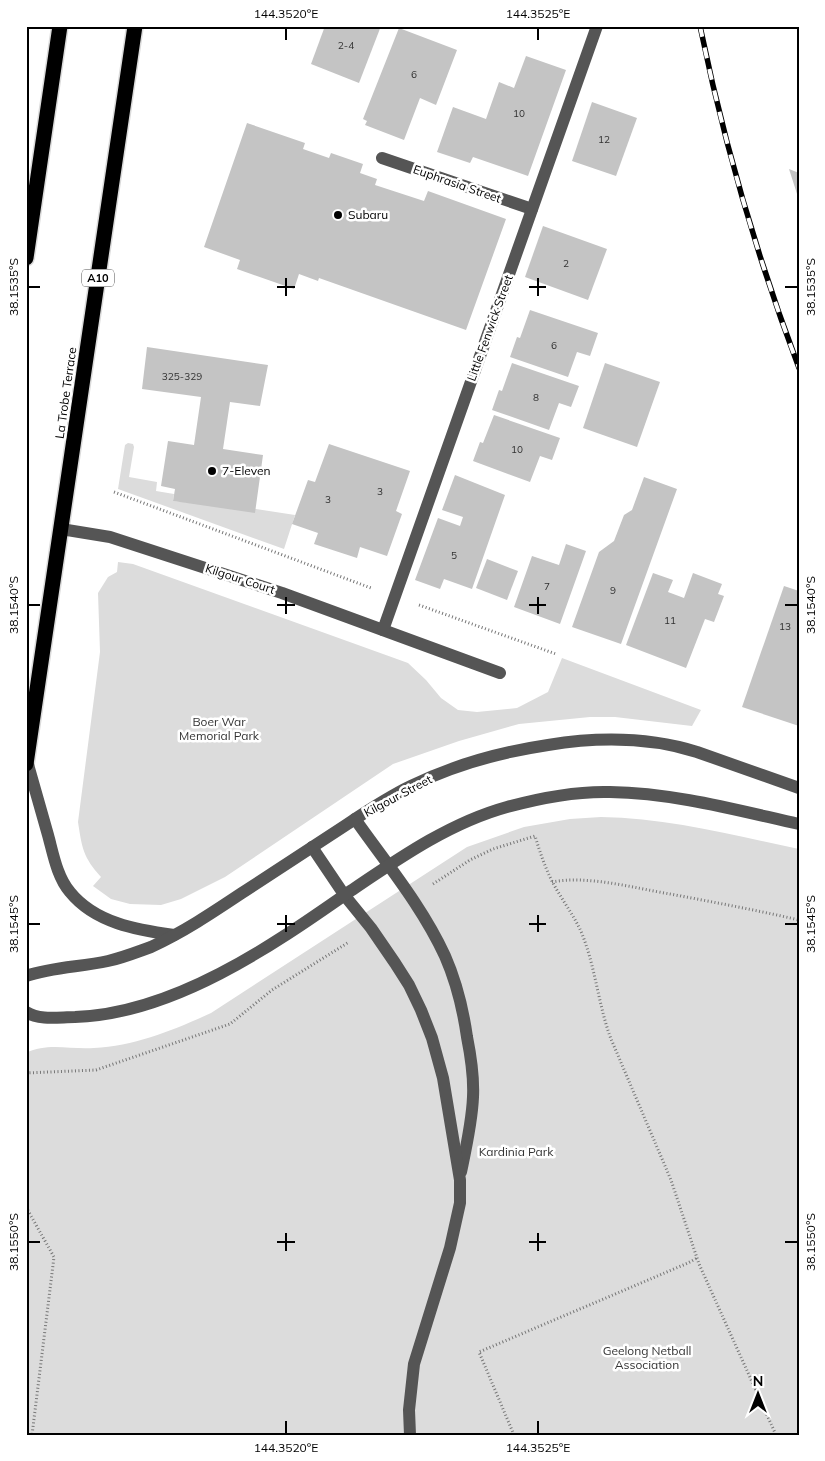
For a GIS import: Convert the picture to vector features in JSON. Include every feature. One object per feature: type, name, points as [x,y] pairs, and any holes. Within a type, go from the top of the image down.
[{"type":"highway","points":[[26,258],[60,26]]},
{"type":"highway","name":"La Trobe Terrace","points":[[26,762],[135,26]]},
{"type":"street","name":"Little Fenwick Street","points":[[383,630],[596,26]]},
{"type":"street","name":"Euphrasia Street","points":[[382,158],[532,209]]},
{"type":"street","name":"Kilgour Court","points":[[61,529],[110,536],[282,593],[500,673]]},
{"type":"street","name":"Kilgour Street","points":[[26,976],[42,971],[109,961],[150,947],[205,917],[354,819],[410,786],[462,765],[499,754],[531,747],[588,740],[650,742],[685,748],[799,788]]},
{"type":"street","points":[[26,762],[56,863],[68,891],[97,914],[112,921],[148,931],[174,934]]},
{"type":"street","points":[[26,1012],[33,1016],[45,1018],[84,1017],[142,1005],[174,994],[250,958],[388,866],[454,828],[477,817],[504,808],[557,796],[608,792],[652,795],[693,801],[799,824]]},
{"type":"street","points":[[354,819],[412,898],[434,936],[448,964],[455,984],[470,1054],[473,1079],[472,1116],[460,1180]]},
{"type":"street","points":[[312,847],[344,896],[371,928],[409,985],[432,1038],[443,1078],[460,1180],[460,1203],[450,1248],[414,1364],[409,1410],[410,1435]]},
{"type":"path","points":[[114,492],[556,654]]},
{"type":"path","points":[[552,882],[565,879],[589,880],[748,908],[799,920]]},
{"type":"path","points":[[628,1079],[671,1180],[697,1258],[776,1435]]},
{"type":"path","points":[[26,1207],[54,1257],[32,1435]]},
{"type":"path","points":[[514,1435],[479,1352],[697,1258]]},
{"type":"green space","points":[[128,443],[133,444],[134,447],[129,477],[157,482],[156,491],[174,494],[173,501],[256,509],[295,515],[284,549],[118,489],[125,445]]},
{"type":"green space","name":"Boer War Memorial Park","points":[[118,562],[133,564],[408,663],[441,698],[458,710],[477,712],[517,708],[548,692],[562,658],[701,710],[692,726],[615,717],[590,717],[519,724],[459,741],[393,764],[225,877],[181,899],[161,905],[130,904],[111,899],[93,886],[101,877],[90,864],[84,852],[78,822],[100,652],[98,593],[108,577],[117,572]]},
{"type":"green space","name":"Kardinia Park","points":[[601,817],[651,820],[676,824],[799,849],[799,1435],[26,1435],[26,1053],[51,1047],[109,1047],[139,1041],[183,1025],[211,1013],[467,847],[524,827],[570,819]]},
{"type":"building","points":[[325,26],[381,26],[359,83],[311,64]]},
{"type":"building","points":[[399,28],[457,50],[436,105],[420,98],[404,140],[365,125],[367,121],[363,119]]},
{"type":"building","points":[[526,56],[566,70],[528,176],[473,157],[470,163],[437,152],[453,107],[486,119],[499,82],[514,88]]},
{"type":"building","points":[[592,102],[637,118],[616,176],[572,161]]},
{"type":"building","points":[[247,123],[305,143],[303,149],[329,158],[331,153],[363,164],[360,173],[377,179],[375,185],[424,201],[428,191],[506,219],[466,330],[319,278],[318,281],[299,274],[294,289],[237,269],[240,260],[204,247]]},
{"type":"building","points":[[789,169],[799,173],[799,197],[798,197]]},
{"type":"building","points":[[543,226],[607,249],[588,300],[525,277]]},
{"type":"building","points":[[530,310],[598,333],[590,356],[577,352],[568,377],[510,357],[517,337],[520,338]]},
{"type":"building","points":[[147,347],[268,365],[260,406],[230,402],[223,449],[263,455],[255,513],[173,501],[175,489],[161,486],[168,441],[194,445],[201,397],[142,389]]},
{"type":"building","points":[[512,363],[579,386],[571,407],[559,403],[549,430],[492,410],[499,390],[502,391]]},
{"type":"building","points":[[605,363],[660,382],[637,447],[583,428]]},
{"type":"building","points":[[494,415],[560,438],[552,460],[540,456],[530,482],[473,461],[480,442],[483,443]]},
{"type":"building","points":[[329,444],[410,471],[396,511],[402,514],[387,556],[360,547],[357,558],[314,544],[318,533],[292,524],[308,480],[315,482]]},
{"type":"building","points":[[455,475],[505,495],[472,589],[444,579],[440,589],[415,580],[438,518],[460,526],[463,517],[442,510]]},
{"type":"building","points":[[644,477],[677,489],[621,644],[572,627],[599,552],[614,541],[624,515],[632,510]]},
{"type":"building","points":[[566,544],[586,551],[560,624],[514,607],[532,556],[559,565]]},
{"type":"building","points":[[487,559],[518,571],[507,600],[476,588]]},
{"type":"building","points":[[653,573],[673,580],[668,592],[684,598],[693,573],[722,584],[718,594],[724,596],[714,622],[705,619],[686,668],[626,645]]},
{"type":"building","points":[[784,586],[799,591],[799,726],[742,707]]},
{"type":"railway","points":[[700,26],[709,70],[743,199],[769,284],[799,368]]},
{"type":"place","name":"Subaru","points":[[338,215]]},
{"type":"place","name":"7-Eleven","points":[[212,471]]},
{"type":"park label","name":"Geelong Netball Association","points":[[647,1358]]}]
